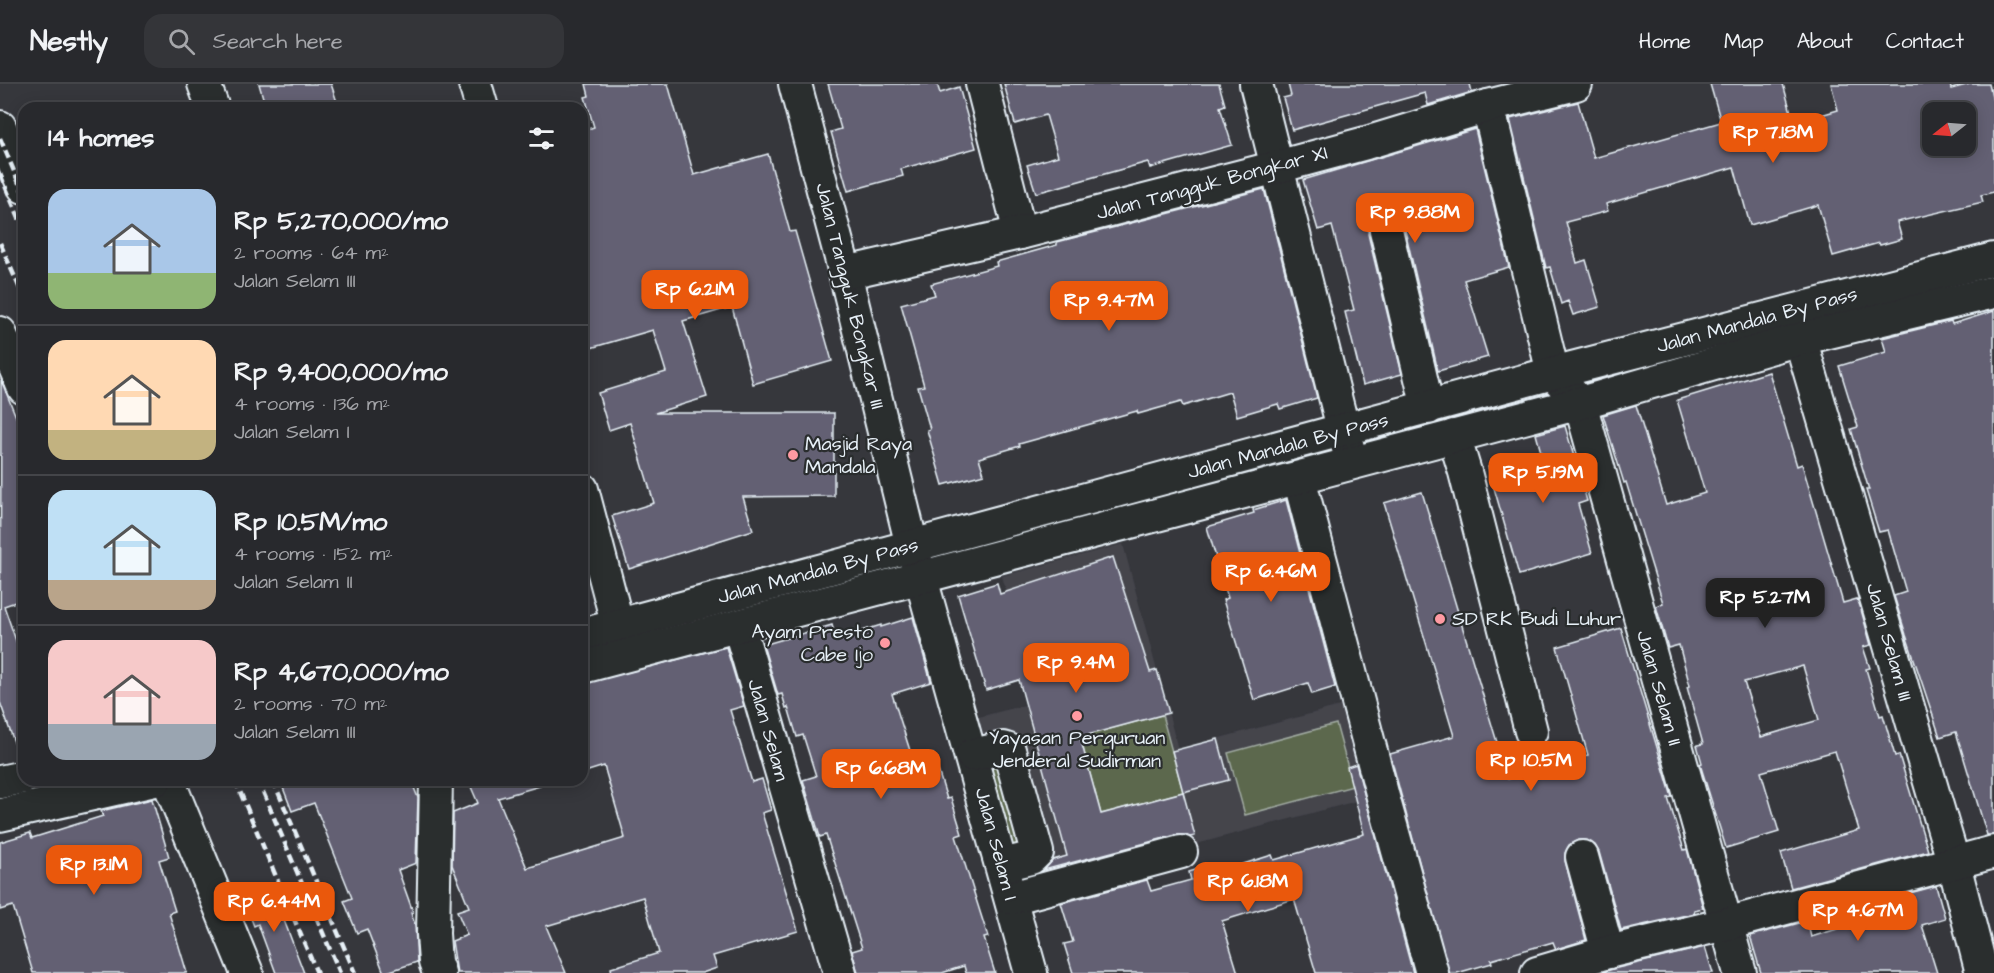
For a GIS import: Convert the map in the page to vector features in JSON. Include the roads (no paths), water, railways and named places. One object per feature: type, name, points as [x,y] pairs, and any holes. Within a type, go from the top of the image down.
[{"type":"street","points":[[204,84],[211,102]]},
{"type":"street","points":[[476,84],[480,102]]},
{"type":"street","name":"Jalan Tangguk Bongkar III","points":[[795,84],[921,577]]},
{"type":"street","points":[[982,84],[1020,233]]},
{"type":"street","points":[[1256,84],[1352,463]]},
{"type":"street","name":"Jalan Tangguk Bongkar XI","points":[[845,273],[1020,233],[1277,167],[1488,106],[1576,84]]},
{"type":"street","points":[[1488,106],[1553,374],[1580,403]]},
{"type":"street","points":[[0,127],[18,172]]},
{"type":"street","points":[[1386,230],[1428,408]]},
{"type":"street","name":"Jalan Mandala By Pass","points":[[588,665],[1580,403],[1796,325],[1994,259]]},
{"type":"street","name":"Jalan Mandala By Pass","points":[[588,634],[1553,374],[1796,325],[1994,292]]},
{"type":"street","name":"Jalan Selam III","points":[[1796,325],[1954,864],[1982,973]]},
{"type":"street","points":[[0,333],[18,374]]},
{"type":"street","name":"Jalan Selam II","points":[[1580,403],[1740,973]]},
{"type":"street","points":[[1454,436],[1531,731]]},
{"type":"street","points":[[1299,478],[1432,973]]},
{"type":"street","points":[[588,512],[618,626]]},
{"type":"street","name":"Jalan Selam I","points":[[921,577],[972,755],[1030,973]]},
{"type":"street","name":"Jalan Selam","points":[[739,626],[840,973]]},
{"type":"street","points":[[972,755],[1003,748],[1009,750],[1036,793],[1037,852],[1031,858],[1002,865]]},
{"type":"street","points":[[0,783],[18,778]]},
{"type":"street","points":[[0,815],[128,786]]},
{"type":"street","points":[[170,786],[247,973]]},
{"type":"street","points":[[436,786],[433,934],[435,963],[439,973]]},
{"type":"street","points":[[1011,898],[1181,852]]},
{"type":"street","points":[[1537,973],[1608,952],[1726,924],[1994,852]]},
{"type":"street","points":[[1582,857],[1608,952]]},
{"type":"railway","points":[[0,138],[18,181]]},
{"type":"railway","points":[[0,174],[18,216]]},
{"type":"railway","points":[[0,243],[18,284]]},
{"type":"railway","points":[[238,786],[317,973]]},
{"type":"railway","points":[[261,786],[340,973]]},
{"type":"railway","points":[[276,786],[355,973]]},
{"type":"place","name":"Masjid Raya Mandala","points":[[793,455]]},
{"type":"place","name":"SD RK Budi Luhur","points":[[1440,619]]},
{"type":"place","name":"Ayam Presto Cabe Ijo","points":[[885,643]]},
{"type":"place","name":"Yayasan Perguruan Jenderal Sudirman","points":[[1077,716]]}]
